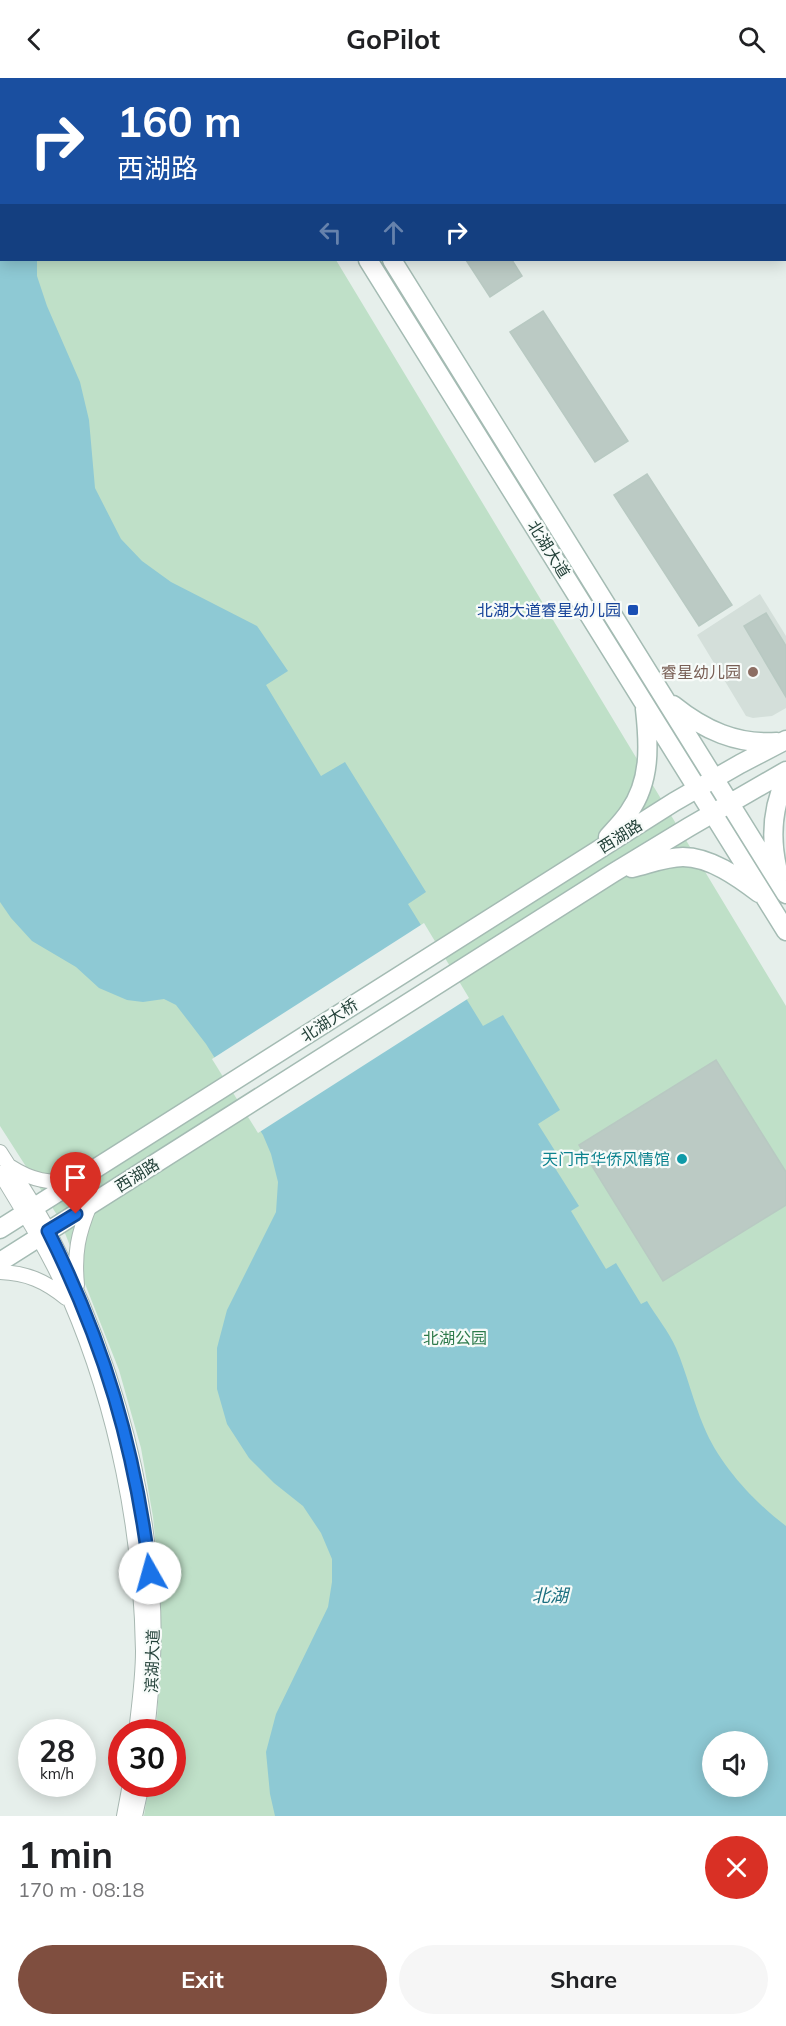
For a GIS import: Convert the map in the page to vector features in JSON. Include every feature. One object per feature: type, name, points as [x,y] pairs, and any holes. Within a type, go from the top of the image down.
[{"type":"main road","name":"北湖大道","points":[[369,261],[786,931]]},
{"type":"main road","name":"北湖大道","points":[[393,261],[784,891]]},
{"type":"main road","points":[[663,697],[710,730],[728,737],[758,744],[784,741]]},
{"type":"main road","points":[[597,850],[630,811],[643,782],[649,751],[645,704]]},
{"type":"main road","name":"西湖路","points":[[458,938],[697,788],[784,741]]},
{"type":"main road","name":"西湖路","points":[[473,962],[613,873],[786,771]]},
{"type":"main road","points":[[784,891],[776,863],[773,836],[779,793],[786,778]]},
{"type":"main road","points":[[613,873],[664,859],[683,857],[700,859],[733,875],[766,898]]},
{"type":"main road","name":"北湖大桥","points":[[199,1103],[458,938]]},
{"type":"main road","name":"北湖大桥","points":[[214,1126],[473,962]]},
{"type":"main road","name":"西湖路","points":[[0,1229],[199,1103]]},
{"type":"main road","name":"西湖路","points":[[0,1262],[214,1126]]},
{"type":"street","name":"滨湖大道","points":[[0,1152],[4,1169],[44,1234],[102,1355],[122,1420],[136,1478],[146,1535],[152,1591],[154,1655],[148,1719]]},
{"type":"street","points":[[4,1169],[32,1178],[59,1183],[75,1181]]},
{"type":"street","points":[[0,1272],[26,1275],[74,1298],[75,1256],[78,1239],[90,1205]]},
{"type":"street","name":"滨湖大道","points":[[74,1298],[111,1424],[124,1478],[134,1536],[140,1590],[143,1653],[137,1719]]},
{"type":"street","points":[[124,1816],[128,1797]]},
{"type":"street","points":[[135,1816],[139,1797]]},
{"type":"shaded area","name":"睿星幼儿园","points":[[760,594],[786,636],[786,708],[772,716],[753,718],[746,716],[697,635]]},
{"type":"green space","name":"北湖公园","points":[[0,261],[337,261],[786,1006],[786,1816],[144,1816],[147,1797],[186,1797],[186,1719],[157,1719],[161,1598],[153,1517],[141,1448],[119,1370],[59,1218],[0,1126]]},
{"type":"water","name":"北湖","points":[[0,261],[37,261],[37,276],[47,306],[80,382],[89,420],[95,488],[121,539],[142,561],[171,582],[257,626],[288,671],[266,685],[321,776],[345,762],[426,892],[408,904],[483,1026],[503,1015],[560,1110],[538,1124],[562,1162],[555,1168],[579,1206],[571,1211],[606,1269],[616,1263],[641,1304],[647,1301],[670,1336],[704,1427],[719,1455],[750,1494],[786,1526],[786,1816],[275,1816],[270,1794],[266,1752],[276,1714],[328,1607],[332,1582],[332,1559],[321,1533],[303,1506],[274,1483],[249,1458],[227,1424],[217,1389],[217,1348],[227,1310],[276,1212],[278,1182],[271,1154],[263,1135],[206,1044],[176,1005],[164,999],[143,1002],[127,1000],[99,988],[76,967],[32,941],[0,902]]},
{"type":"pier","points":[[424,923],[469,998],[258,1133],[212,1059]]},
{"type":"building","points":[[467,261],[513,261],[522,276],[490,297]]},
{"type":"building","points":[[543,311],[628,441],[595,462],[510,332]]},
{"type":"building","points":[[647,474],[732,605],[699,626],[614,495]]},
{"type":"building","points":[[766,613],[786,646],[786,697],[744,626]]},
{"type":"building","name":"天门市华侨风情馆","points":[[716,1060],[786,1172],[786,1205],[663,1281],[579,1145]]},
{"type":"place","name":"北湖大道睿星幼儿园","points":[[633,610]]},
{"type":"place","name":"睿星幼儿园","points":[[753,672]]},
{"type":"place","name":"天门市华侨风情馆","points":[[682,1159]]},
{"type":"route","points":[[76,1214],[48,1231],[79,1296],[102,1355],[122,1420],[136,1478],[150,1573]]}]
